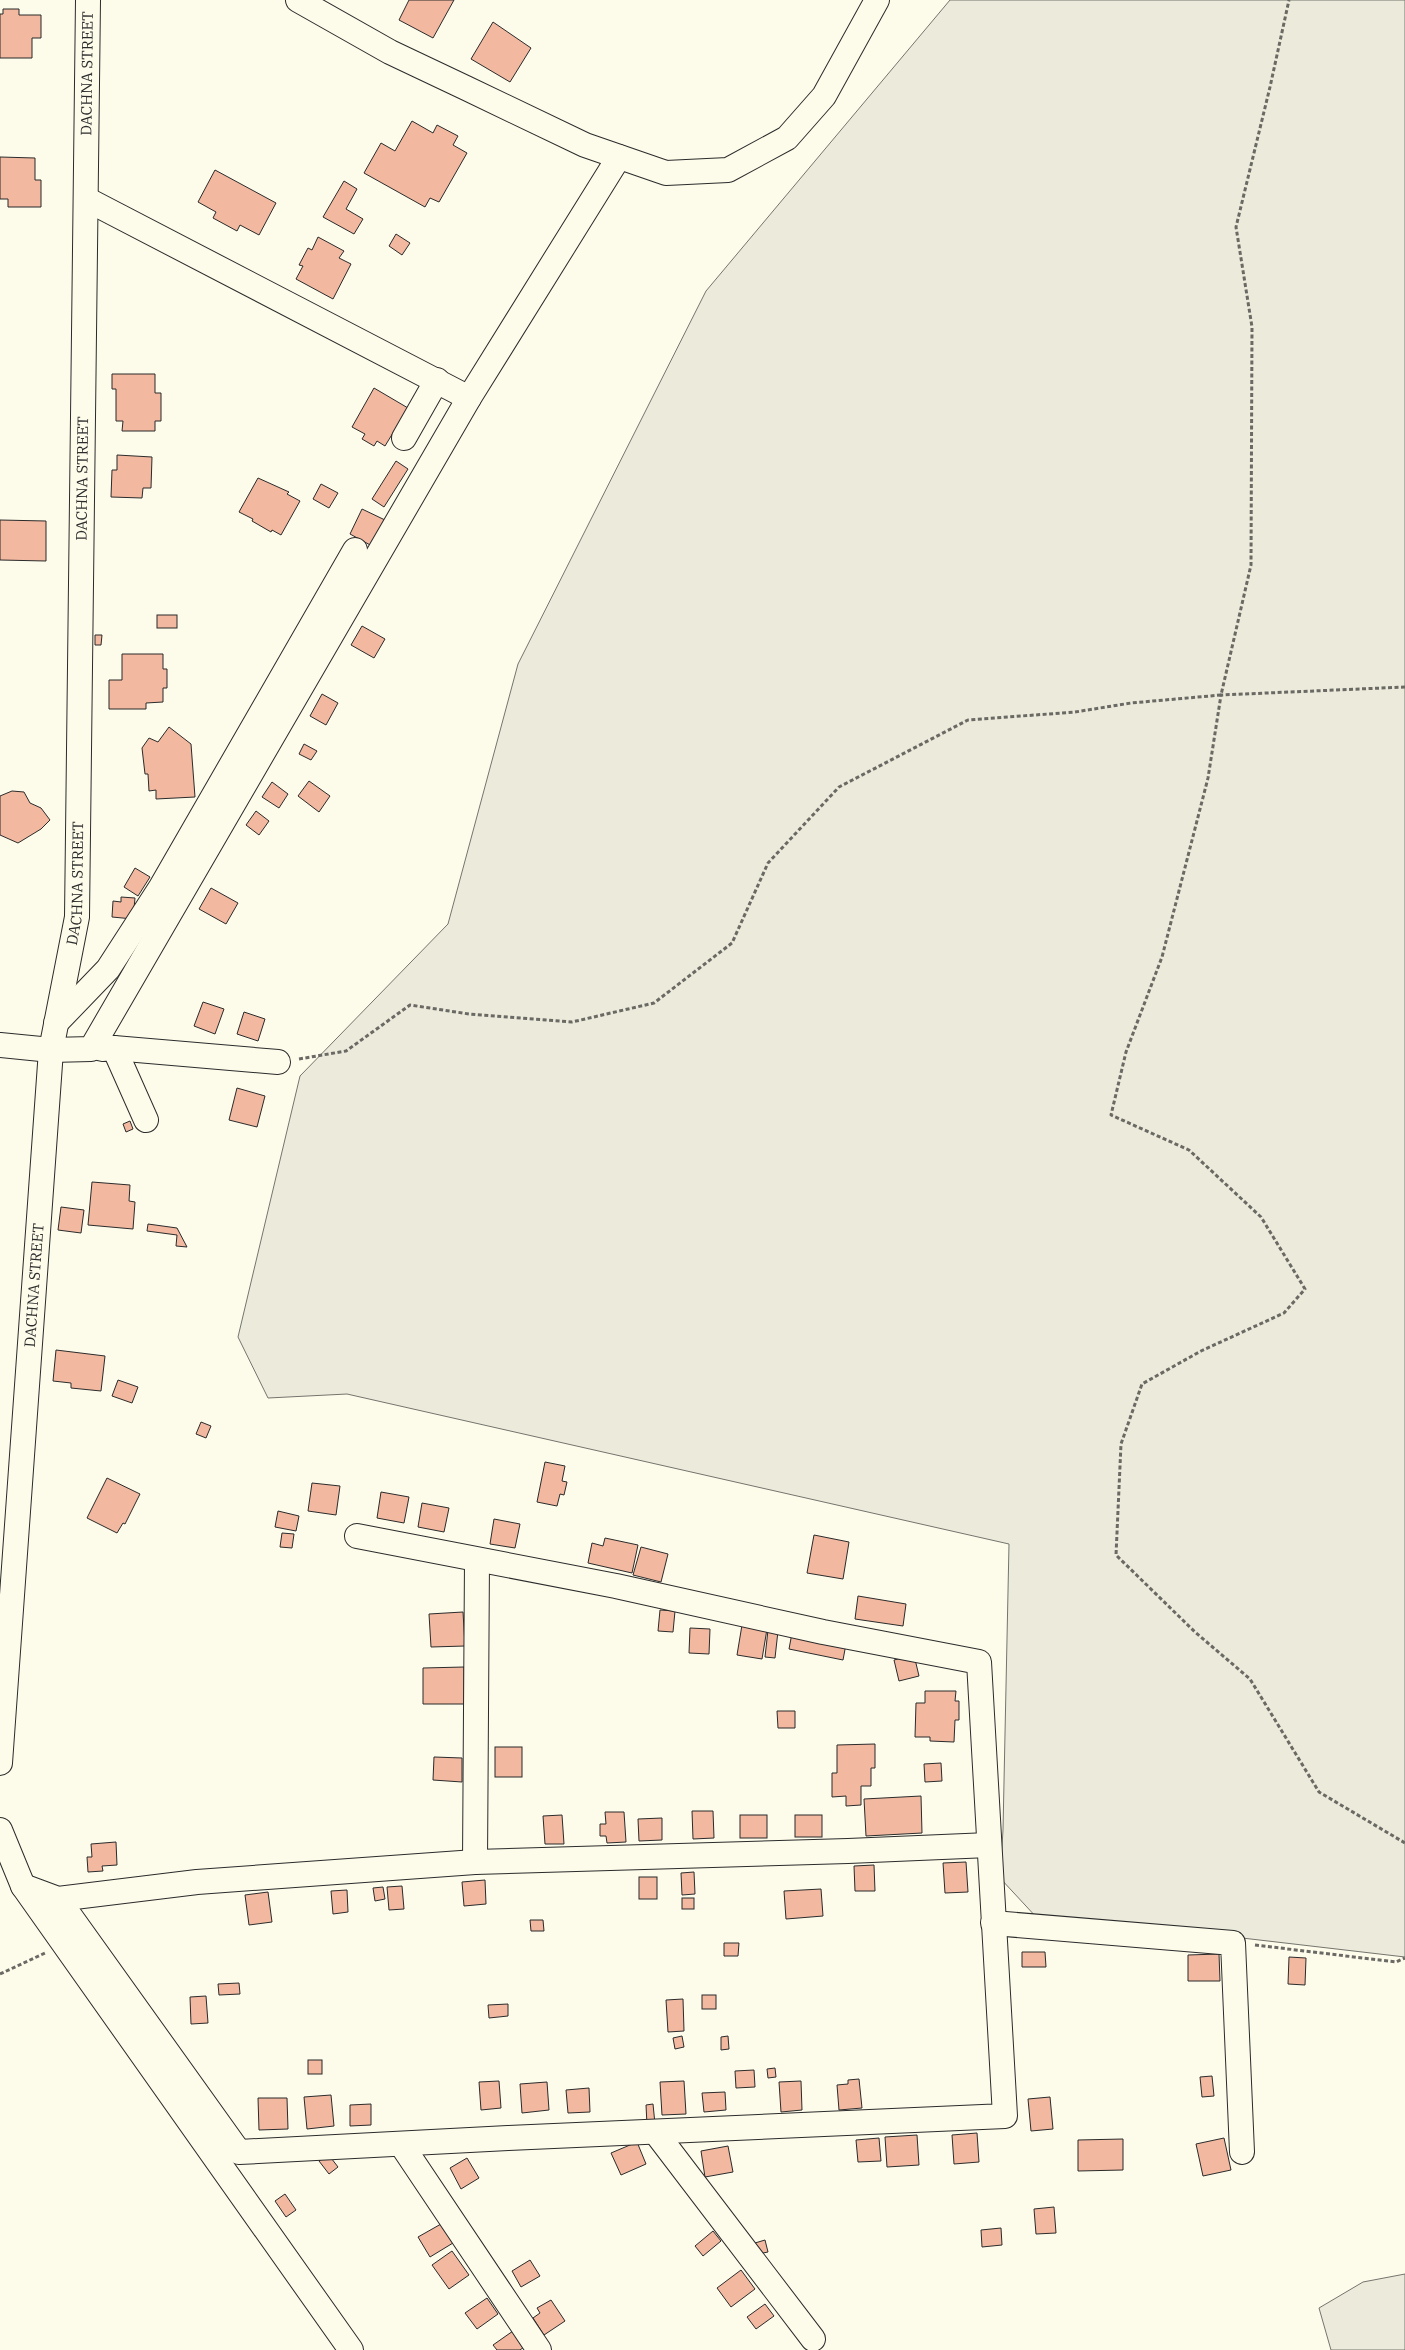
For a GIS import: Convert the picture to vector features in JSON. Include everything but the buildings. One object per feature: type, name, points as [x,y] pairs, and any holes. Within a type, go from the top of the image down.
[{"type":"street","name":"DACHNA STREET","points":[[0,1763],[51,1050],[78,917],[88,0]]},
{"type":"street","points":[[298,0],[390,52],[585,145],[666,173],[728,170],[787,138],[824,96],[877,0]]},
{"type":"street","points":[[90,1049],[469,398],[618,157]]},
{"type":"street","points":[[86,199],[469,398]]},
{"type":"street","points":[[404,438],[437,380]]},
{"type":"street","points":[[56,1023],[108,969],[161,887],[355,550]]},
{"type":"street","points":[[0,1045],[51,1050],[114,1048],[278,1062]]},
{"type":"street","points":[[114,1048],[146,1120]]},
{"type":"street","points":[[58,1899],[239,2152],[1006,2116],[988,1845],[979,1662],[823,1632],[616,1586],[358,1536]]},
{"type":"street","points":[[475,1862],[477,1560]]},
{"type":"street","points":[[0,1830],[22,1886],[351,2350]]},
{"type":"street","points":[[22,1886],[58,1899],[197,1882],[475,1862],[838,1852],[988,1845]]},
{"type":"street","points":[[994,1922],[1233,1943],[1242,2152]]},
{"type":"street","points":[[656,2133],[813,2339]]},
{"type":"street","points":[[401,2144],[539,2350]]},
{"type":"path","points":[[1289,0],[1236,227],[1252,326],[1251,565],[1221,696],[1208,778],[1172,920],[1162,957],[1126,1052],[1111,1115],[1190,1150],[1261,1217],[1305,1289],[1284,1313],[1201,1351],[1142,1384],[1121,1444],[1116,1555],[1195,1632],[1250,1679],[1319,1792],[1405,1843]]},
{"type":"path","points":[[278,1062],[346,1052],[410,1005],[469,1014],[572,1022],[654,1003],[732,943],[768,863],[839,787],[968,720],[1075,712],[1131,703],[1221,696],[1405,687]]},
{"type":"path","points":[[0,1974],[32,1960],[62,1942]]},
{"type":"path","points":[[1233,1943],[1396,1962],[1405,1958]]},
{"type":"shaded area","points":[[950,0],[1405,0],[1405,1957],[1225,1936],[1038,1919],[1000,1878],[1003,1830],[1009,1544],[347,1394],[268,1398],[238,1337],[300,1076],[448,924],[518,664],[706,291]]},
{"type":"shaded area","points":[[1405,2274],[1405,2350],[1331,2350],[1319,2308],[1363,2282]]}]
